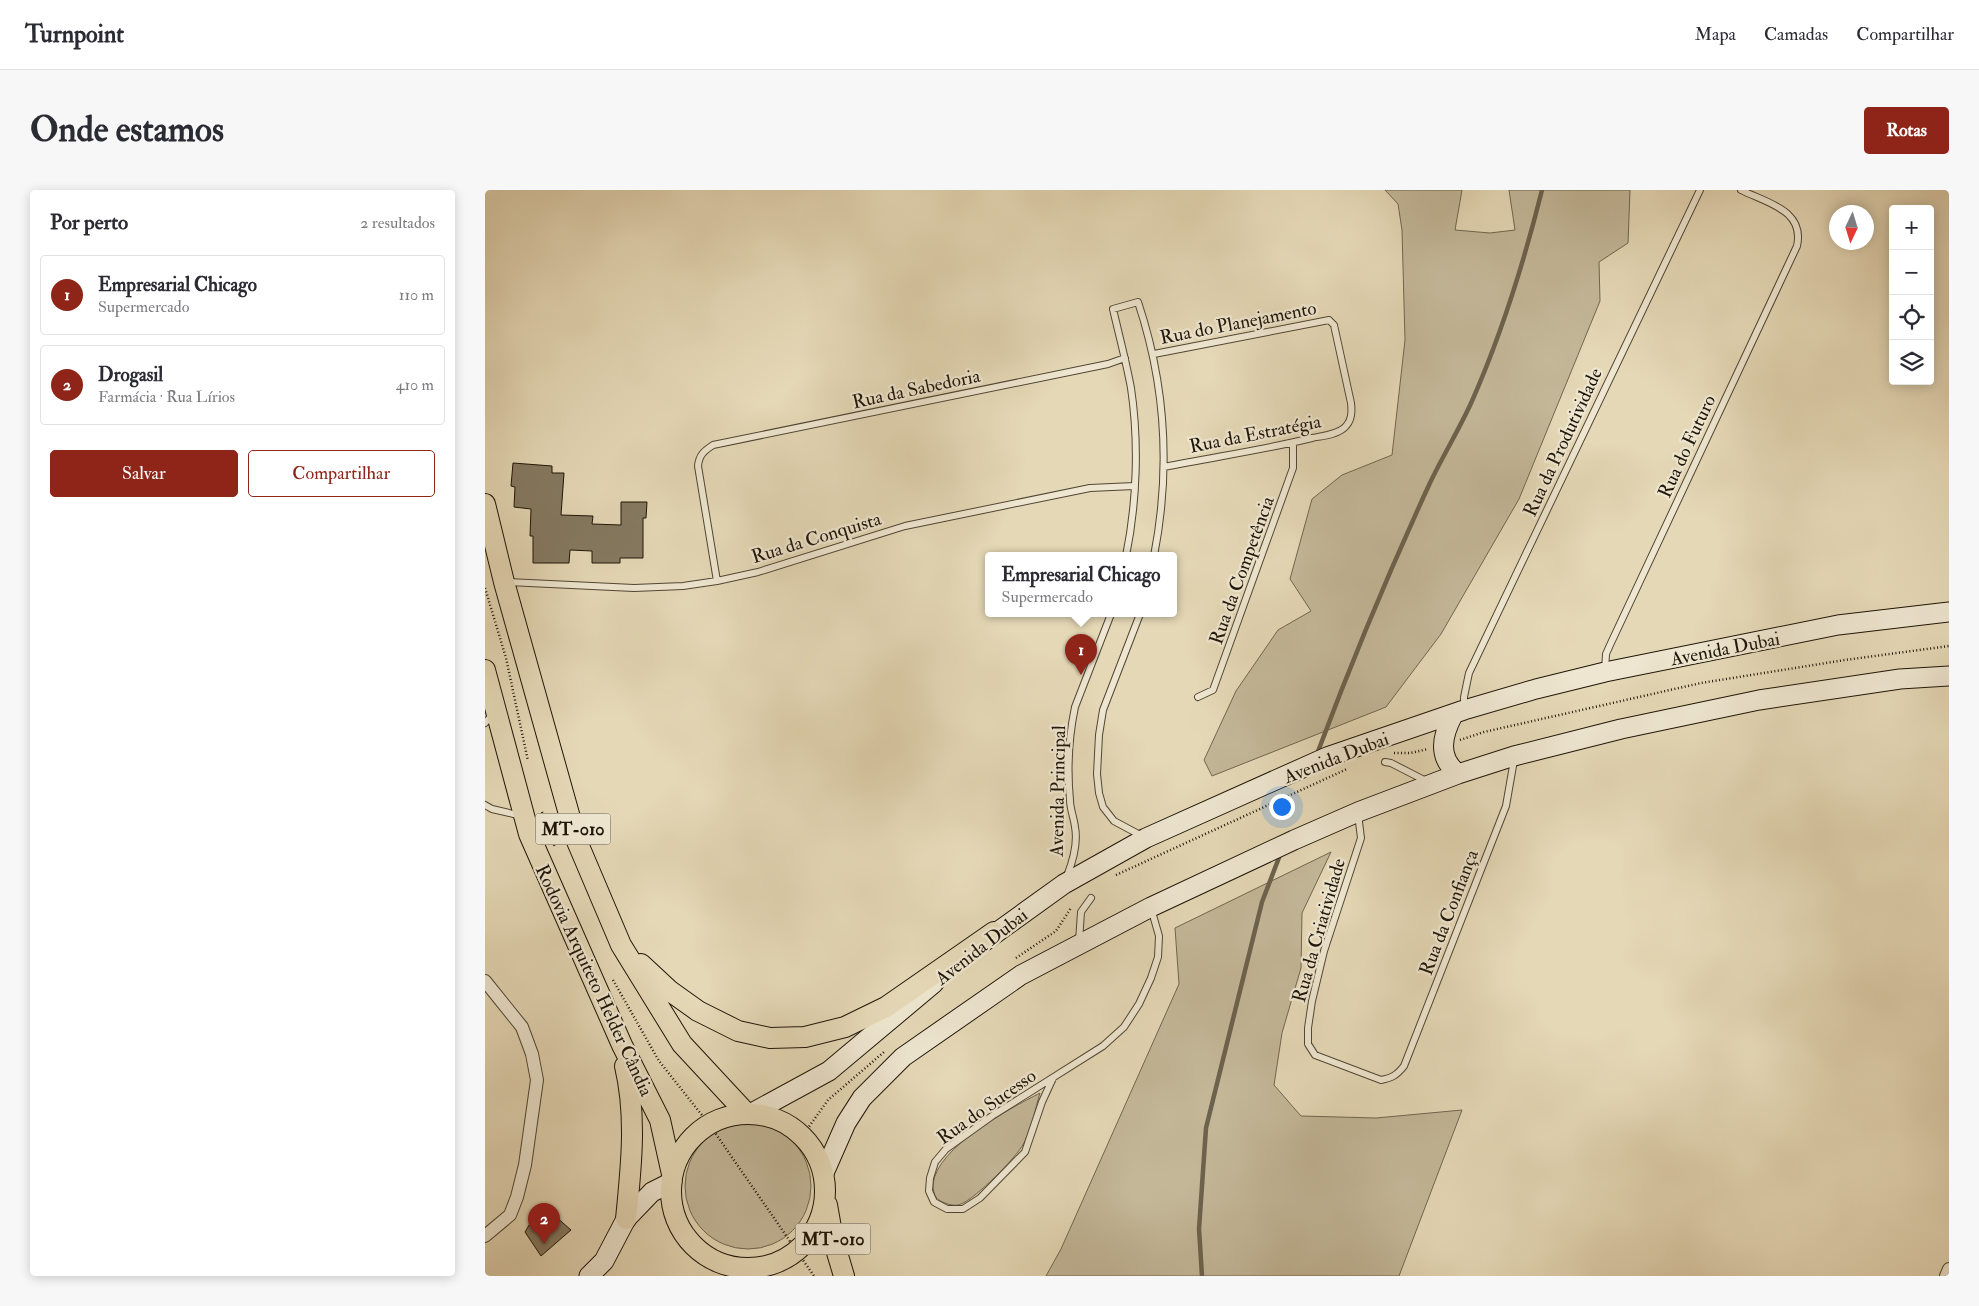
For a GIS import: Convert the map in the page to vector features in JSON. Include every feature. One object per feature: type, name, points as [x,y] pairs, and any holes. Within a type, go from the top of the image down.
[{"type":"main road","name":"Rodovia Arquiteto Helder Cândia","points":[[485,504],[504,582],[576,839],[621,945],[682,1044],[749,1114]]},
{"type":"main road","name":"Rodovia Arquiteto Helder Cândia","points":[[485,670],[491,717],[529,834],[622,1045],[660,1120],[672,1178]]},
{"type":"main road","points":[[621,945],[670,991],[697,1011],[738,1031],[770,1038],[805,1037],[845,1027],[886,1007],[995,932]]},
{"type":"main road","points":[[622,1045],[633,1118],[631,1169],[626,1219]]},
{"type":"main road","name":"MT-010","points":[[826,1201],[817,1229],[801,1249],[781,1262],[752,1272],[708,1258],[688,1241],[675,1218],[672,1178],[680,1153],[694,1135],[712,1122],[732,1115],[749,1114],[769,1116],[785,1122],[803,1136],[819,1161],[823,1173],[833,1239],[844,1276]]},
{"type":"street","name":"Avenida Dubai","points":[[749,1114],[829,1071],[995,932],[1065,884],[1146,838],[1327,757],[1459,712],[1536,689],[1605,672],[1838,625],[1949,612]]},
{"type":"street","points":[[823,1173],[846,1123],[862,1098],[903,1057],[1021,975],[1151,906],[1358,812],[1458,774],[1514,756],[1621,729],[1759,700],[1900,679],[1949,676]]},
{"type":"street","points":[[1458,774],[1450,767],[1443,752],[1445,730],[1459,712]]},
{"type":"street","points":[[485,980],[522,1027],[532,1054],[537,1080],[525,1165],[517,1197],[510,1215],[485,1236]]},
{"type":"street","points":[[589,1276],[604,1261],[626,1219],[652,1192],[672,1178]]},
{"type":"street","points":[[1946,1276],[1949,1269]]},
{"type":"lane","name":"Rua da Produtividade","points":[[1459,712],[1469,672],[1700,190]]},
{"type":"lane","name":"Rua do Futuro","points":[[1605,672],[1606,654],[1797,246],[1797,224],[1789,214],[1741,190]]},
{"type":"lane","points":[[1126,552],[1136,458],[1131,390],[1113,309],[1138,302],[1154,354],[1164,425],[1164,467],[1161,508],[1155,552]]},
{"type":"lane","name":"Rua do Planejamento","points":[[1154,354],[1329,320],[1335,325],[1351,403],[1352,413],[1349,422]]},
{"type":"lane","name":"Rua da Sabedoria","points":[[717,581],[698,466],[698,459],[703,451],[713,445],[1108,364],[1125,358]]},
{"type":"lane","name":"Rua da Estratégia","points":[[1164,467],[1293,443],[1334,433],[1343,429],[1349,422]]},
{"type":"lane","name":"Rua da Competência","points":[[1198,697],[1213,690],[1293,468],[1293,443]]},
{"type":"lane","name":"Rua da Conquista","points":[[504,582],[634,588],[683,586],[717,581],[759,572],[905,526],[1090,488],[1134,486]]},
{"type":"lane","name":"Avenida Principal","points":[[1065,884],[1071,867],[1076,829],[1070,802],[1069,769],[1072,720],[1075,707],[1110,617]]},
{"type":"lane","points":[[1138,617],[1103,710],[1099,735],[1097,774],[1103,807],[1114,821],[1146,838]]},
{"type":"lane","name":"Rua da Confiança","points":[[1315,1055],[1381,1080],[1389,1079],[1398,1074],[1404,1066],[1506,806],[1514,756]]},
{"type":"lane","points":[[1385,762],[1391,763],[1432,784]]},
{"type":"lane","points":[[485,805],[492,809],[524,816]]},
{"type":"lane","name":"Rua da Criatividade","points":[[1315,1055],[1308,1044],[1311,1001],[1324,951],[1361,838],[1358,812]]},
{"type":"lane","points":[[1079,945],[1081,912],[1091,898]]},
{"type":"lane","name":"Rua do Sucesso","points":[[1053,1078],[1042,1102],[1025,1152],[980,1198],[963,1209],[947,1209],[934,1202],[929,1191],[930,1178],[935,1162],[946,1148],[1115,1036],[1123,1027],[1139,1004],[1158,957],[1159,936],[1151,906]]},
{"type":"shaded area","points":[[1385,190],[1462,190],[1455,230],[1490,233],[1515,230],[1509,190],[1630,190],[1628,243],[1599,262],[1600,301],[1519,499],[1441,634],[1386,707],[1212,776],[1204,760],[1236,691],[1278,630],[1311,611],[1290,579],[1312,499],[1342,475],[1392,455],[1405,340],[1402,230],[1398,204]]},
{"type":"shaded area","points":[[1331,852],[1302,913],[1301,968],[1282,1033],[1274,1085],[1301,1116],[1376,1118],[1462,1110],[1399,1276],[1046,1276],[1061,1249],[1179,984],[1175,928]]},
{"type":"shaded area","points":[[1040,1093],[1027,1137],[1020,1150],[1005,1167],[976,1194],[961,1204],[950,1205],[937,1199],[933,1184],[937,1170],[947,1156],[976,1131]]},
{"type":"shaded area","points":[[748,1123],[772,1128],[792,1142],[806,1162],[811,1186],[806,1210],[792,1230],[772,1244],[748,1249],[724,1244],[704,1230],[690,1210],[685,1186],[690,1162],[704,1142],[724,1128]]},
{"type":"building","points":[[513,463],[552,466],[552,473],[564,473],[561,515],[593,516],[592,524],[621,525],[621,502],[647,502],[646,518],[643,518],[643,558],[620,558],[620,563],[592,563],[592,551],[570,550],[569,563],[533,563],[533,536],[530,536],[531,509],[514,507],[515,487],[511,486]]},
{"type":"building","points":[[547,1209],[571,1230],[541,1256],[525,1232],[532,1220]]},
{"type":"waterway","points":[[1317,754],[1399,552],[1429,485],[1467,412],[1483,375],[1528,244],[1542,190]]},
{"type":"waterway","points":[[1202,1276],[1199,1229],[1206,1128],[1262,902],[1280,855]]},
{"type":"place","name":"Empresarial Chicago","points":[[1081,675]]},
{"type":"place","name":"Drogasil","points":[[544,1244]]}]
